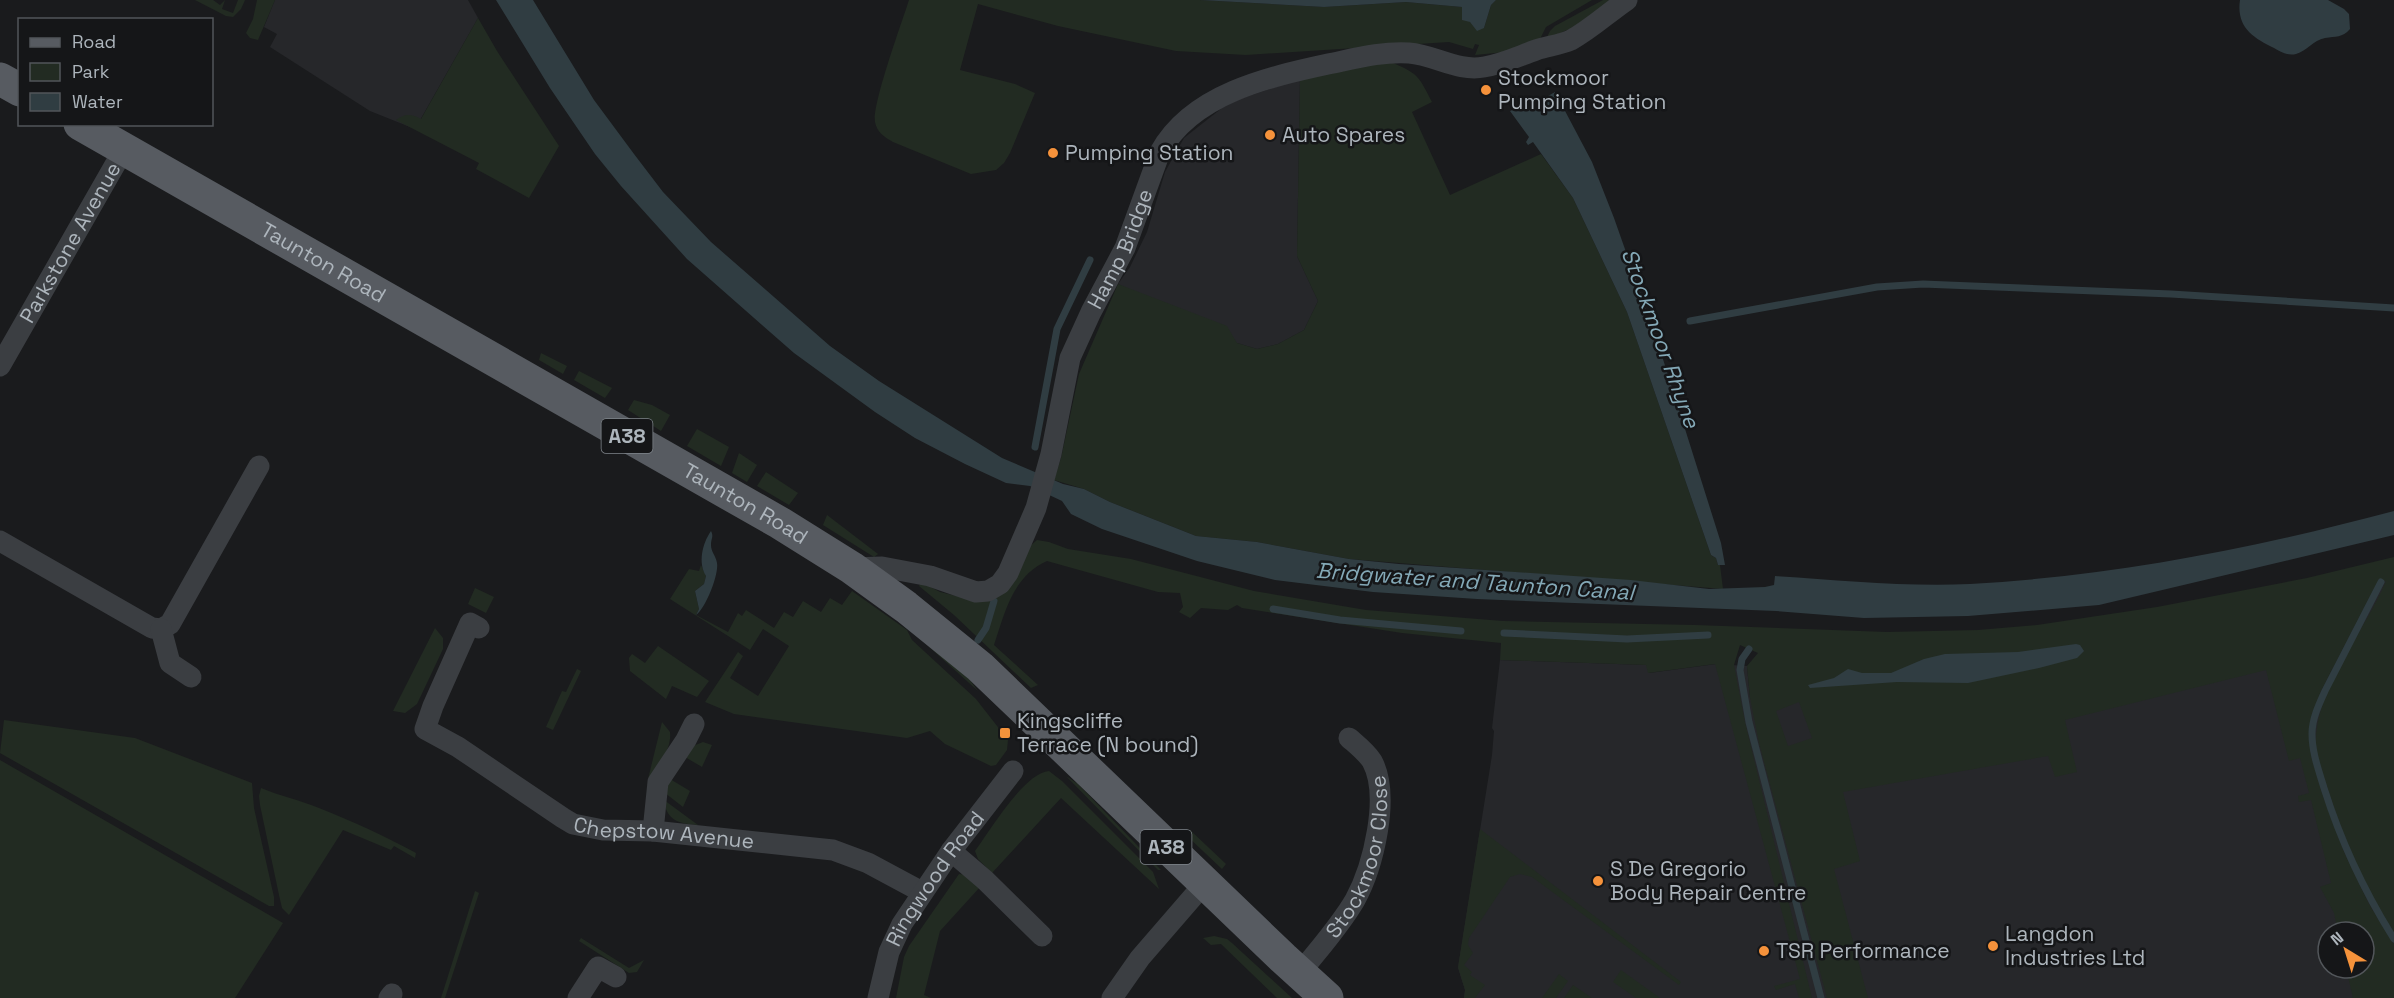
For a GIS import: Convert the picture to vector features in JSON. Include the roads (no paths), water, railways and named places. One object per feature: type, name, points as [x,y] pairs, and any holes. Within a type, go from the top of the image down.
[{"type":"main road","points":[[0,79],[18,89]]},
{"type":"main road","name":"Taunton Road","points":[[84,126],[780,523],[852,568],[906,607],[980,668],[1204,884],[1327,998]]},
{"type":"street","name":"Hamp Bridge","points":[[852,568],[882,567],[930,576],[976,592],[988,591],[1000,584],[1008,573],[1034,513],[1051,454],[1070,358],[1091,312],[1125,249],[1160,152],[1167,139],[1189,117],[1217,100],[1249,85],[1282,74],[1343,61],[1406,53],[1427,55],[1459,66],[1484,67],[1571,40],[1627,0]]},
{"type":"street","name":"Parkstone Avenue","points":[[0,366],[124,149]]},
{"type":"street","points":[[0,541],[152,628],[161,629],[170,624],[259,465]]},
{"type":"street","name":"Chepstow Avenue","points":[[479,628],[470,623],[425,729],[458,747],[573,824],[603,830],[653,831],[833,850],[868,863],[922,892]]},
{"type":"street","points":[[161,629],[170,663],[191,677]]},
{"type":"street","points":[[653,831],[658,782],[694,724]]},
{"type":"street","name":"Stockmoor Close","points":[[1299,973],[1356,899],[1365,879],[1376,840],[1379,791],[1376,772],[1366,753],[1349,738]]},
{"type":"street","name":"Ringwood Road","points":[[878,998],[889,952],[902,924],[951,851],[1013,771]]},
{"type":"street","points":[[951,851],[985,880],[1016,926],[1042,936]]},
{"type":"street","points":[[1112,998],[1140,958],[1204,884]]},
{"type":"street","points":[[578,998],[598,967],[616,977]]},
{"type":"water","name":"Bridgwater and Taunton Canal","points":[[496,0],[533,0],[594,100],[663,192],[711,242],[830,346],[879,381],[1002,458],[1063,484],[1084,489],[1110,502],[1196,536],[1257,542],[1349,559],[1631,580],[1709,589],[1765,587],[1774,585],[1775,576],[1872,583],[1946,585],[2077,574],[2237,548],[2394,511],[2394,535],[2099,605],[1968,616],[1864,618],[1776,611],[1477,599],[1373,592],[1275,580],[1197,561],[1102,529],[1071,514],[1062,501],[1030,486],[1006,483],[965,464],[915,438],[794,353],[687,259],[621,186],[595,154],[550,88]]},
{"type":"water","points":[[1200,0],[1496,0],[1491,5],[1484,28],[1477,31],[1470,22],[1462,20],[1462,7],[1406,2],[1324,7]]},
{"type":"water","points":[[2240,0],[2328,0],[2349,14],[2350,29],[2341,35],[2317,41],[2300,53],[2287,54],[2253,36],[2243,24],[2239,9]]},
{"type":"water","points":[[1555,92],[1592,162],[1614,218],[1656,337],[1721,543],[1725,565],[1718,565],[1716,558],[1711,555],[1627,312],[1573,198],[1533,142],[1528,145],[1526,142],[1529,137],[1510,111],[1531,102],[1534,106],[1549,100],[1548,96]]},
{"type":"water","points":[[711,531],[711,547],[717,563],[716,575],[708,598],[696,615],[699,609],[695,591],[704,584],[706,576],[702,565],[702,554]]},
{"type":"water","points":[[2080,645],[2084,651],[2077,658],[1968,683],[1897,682],[1810,688],[1808,685],[1834,678],[1848,669],[1862,673],[1891,673],[1924,659],[1945,654],[2018,652]]},
{"type":"waterway","points":[[1035,447],[1057,329],[1090,260]]},
{"type":"waterway","points":[[1690,321],[1877,287],[1923,284],[2171,294],[2394,308]]},
{"type":"waterway","points":[[2381,582],[2323,696],[2315,717],[2312,734],[2316,762],[2338,828],[2363,884],[2394,939]]},
{"type":"waterway","points":[[978,640],[986,628],[994,601]]},
{"type":"waterway","points":[[1273,609],[1340,620],[1461,631]]},
{"type":"waterway","points":[[1504,633],[1627,639],[1708,635]]},
{"type":"waterway","name":"Stockmoor Rhyne","points":[[1749,649],[1742,659],[1740,670],[1749,722],[1821,998]]},
{"type":"place","name":"Stockmoor Pumping Station","points":[[1486,90]]},
{"type":"place","name":"Auto Spares","points":[[1270,135]]},
{"type":"place","name":"Pumping Station","points":[[1053,153]]},
{"type":"place","name":"Kingscliffe Terrace (N bound)","points":[[1005,733]]},
{"type":"place","name":"S De Gregorio Body Repair Centre","points":[[1598,881]]},
{"type":"place","name":"Langdon Industries Ltd","points":[[1993,946]]},
{"type":"place","name":"TSR Performance","points":[[1764,951]]}]
